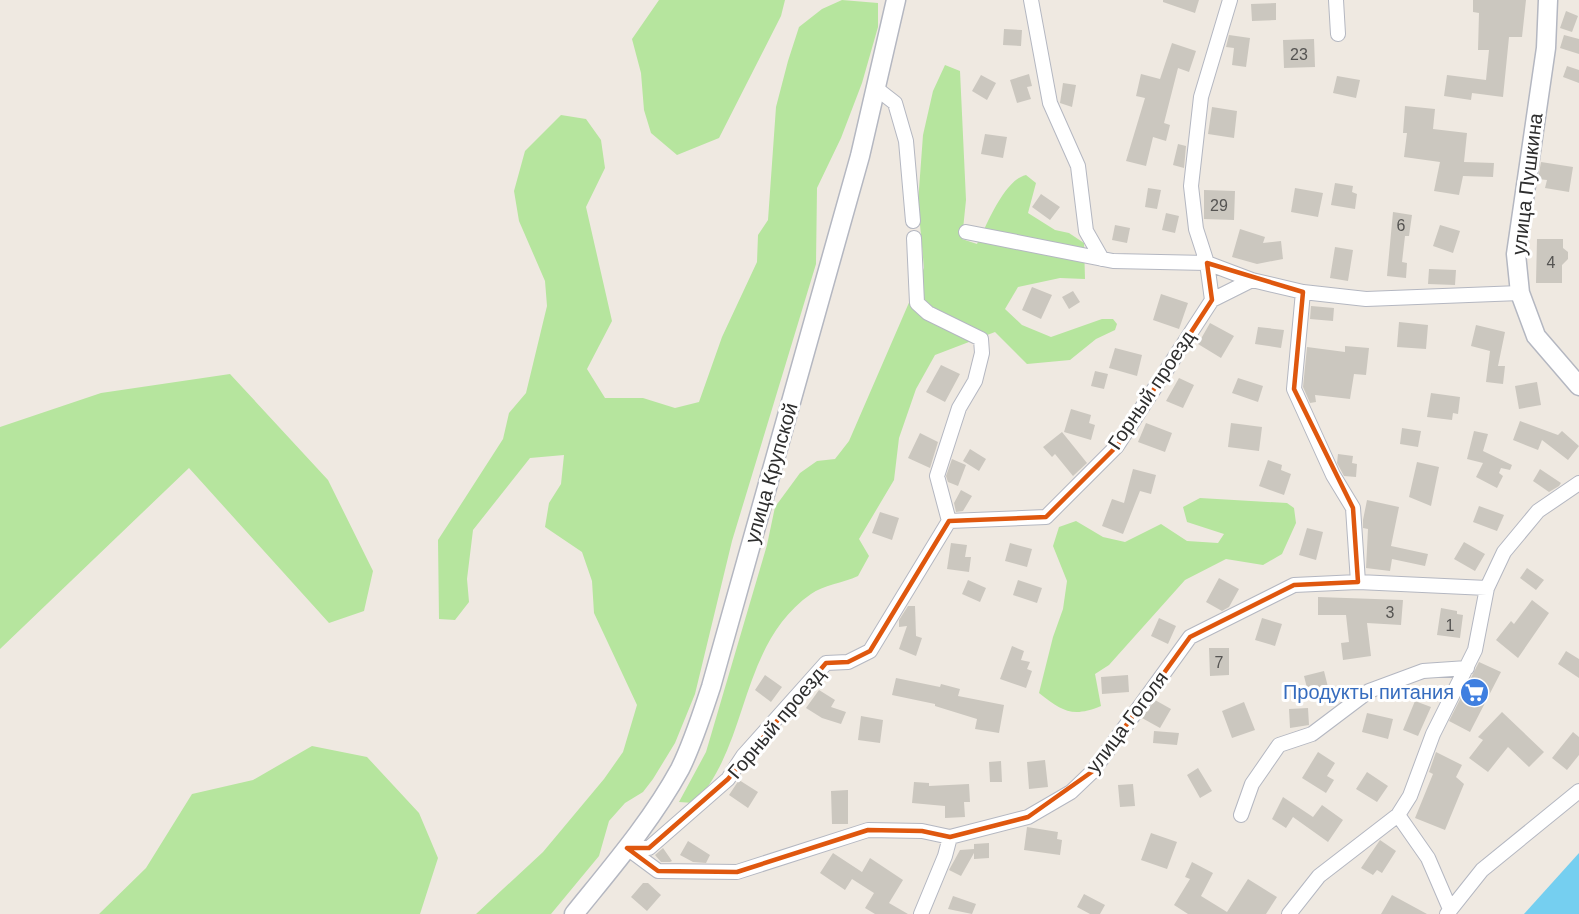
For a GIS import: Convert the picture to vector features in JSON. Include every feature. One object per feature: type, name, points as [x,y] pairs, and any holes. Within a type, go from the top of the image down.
[{"type":"street","name":"улица Крупской","points":[[574,914],[627,848],[680,768],[711,687],[877,89],[896,0]]},
{"type":"street","points":[[1031,0],[1050,103],[1078,166],[1086,231],[1102,259]]},
{"type":"street","points":[[1230,0],[1201,96],[1191,186],[1196,229],[1206,263],[1212,300],[1252,280]]},
{"type":"street","points":[[1336,0],[1338,34]]},
{"type":"street","name":"улица Пушкина","points":[[1548,0],[1546,48],[1516,254],[1520,293],[1536,336],[1579,386]]},
{"type":"street","points":[[877,89],[895,103],[906,141],[913,222]]},
{"type":"street","points":[[966,232],[1102,259],[1132,262],[1206,263],[1252,280],[1303,292],[1366,299],[1520,293]]},
{"type":"street","points":[[914,238],[917,303],[928,313],[981,339],[982,354],[975,381],[959,408],[937,476],[949,521]]},
{"type":"street","points":[[1303,292],[1294,389],[1333,475],[1353,508],[1358,582]]},
{"type":"street","name":"Горный проезд","points":[[627,848],[649,848],[728,779],[743,756],[826,663],[848,662],[870,651],[949,521],[1047,517],[1117,446],[1212,300]]},
{"type":"street","points":[[1289,914],[1319,876],[1398,815],[1410,796],[1433,734],[1475,650],[1486,588],[1504,552],[1538,512],[1579,483]]},
{"type":"street","name":"улица Гоголя","points":[[627,848],[658,872],[737,872],[868,830],[922,831],[950,837],[1028,817],[1071,792],[1094,771],[1190,637],[1294,585],[1358,582],[1486,588]]},
{"type":"street","points":[[1241,815],[1252,784],[1279,745],[1312,734],[1369,691],[1423,671],[1467,668]]},
{"type":"street","points":[[1398,815],[1428,858],[1448,911],[1482,870],[1579,791]]},
{"type":"street","points":[[921,914],[945,856],[950,837]]},
{"type":"highlighted area","points":[[1207,263],[1303,292],[1294,389],[1353,508],[1358,582],[1294,585],[1190,637],[1093,771],[1028,817],[950,837],[922,831],[868,830],[737,872],[658,871],[627,848],[649,848],[728,779],[826,663],[848,662],[870,651],[949,521],[1046,517],[1117,446],[1212,300]]},
{"type":"green space","points":[[659,0],[785,0],[781,16],[719,138],[677,155],[651,133],[644,110],[641,73],[632,39]]},
{"type":"green space","points":[[842,0],[878,3],[878,27],[862,83],[841,138],[817,188],[816,264],[732,541],[695,694],[675,743],[653,779],[643,792],[625,803],[609,821],[599,856],[551,914],[476,914],[543,852],[604,779],[623,752],[637,705],[594,613],[592,581],[582,552],[545,527],[549,503],[561,484],[564,455],[530,458],[473,530],[467,579],[469,602],[455,620],[439,619],[438,540],[503,439],[509,413],[526,393],[547,306],[545,281],[519,221],[514,191],[525,151],[561,115],[586,119],[601,140],[605,168],[586,207],[612,321],[587,369],[605,398],[643,398],[675,408],[699,402],[722,337],[757,262],[758,235],[768,220],[776,107],[799,27],[822,9]]},
{"type":"green space","points":[[945,65],[960,71],[966,200],[962,239],[977,244],[1003,194],[1010,185],[1026,175],[1036,183],[1028,213],[1055,230],[1069,233],[1084,243],[1085,279],[1060,278],[1018,287],[1005,309],[1022,325],[1051,337],[1102,319],[1113,319],[1117,324],[1115,330],[1096,339],[1070,360],[1027,364],[995,332],[935,355],[916,389],[899,438],[894,480],[859,539],[869,556],[858,576],[816,591],[787,615],[770,640],[757,668],[726,754],[712,780],[694,803],[679,802],[706,752],[767,545],[775,507],[800,473],[817,461],[835,459],[849,441],[924,268],[918,203],[923,135],[933,91]]},
{"type":"green space","points":[[230,374],[328,480],[373,571],[364,611],[329,623],[189,468],[0,649],[0,427],[101,393]]},
{"type":"green space","points":[[1200,498],[1287,503],[1294,508],[1296,523],[1282,554],[1263,565],[1226,559],[1185,580],[1109,665],[1095,674],[1101,706],[1082,712],[1068,711],[1039,693],[1053,637],[1063,609],[1067,581],[1053,546],[1059,527],[1076,521],[1103,537],[1125,542],[1161,524],[1187,541],[1218,543],[1224,534],[1187,522],[1183,507]]},
{"type":"green space","points":[[312,746],[367,757],[419,813],[438,858],[420,914],[99,914],[146,868],[192,794],[253,780]]},
{"type":"water","points":[[1579,853],[1579,914],[1524,914]]},
{"type":"building","points":[[1163,0],[1199,0],[1195,13],[1163,2]]},
{"type":"building","points":[[1473,0],[1526,0],[1522,37],[1509,37],[1503,97],[1472,93],[1471,100],[1444,96],[1447,75],[1486,80],[1489,50],[1478,50],[1479,13],[1473,12]]},
{"type":"building","points":[[1276,3],[1276,20],[1252,21],[1251,4]]},
{"type":"building","points":[[1566,11],[1578,16],[1572,32],[1560,28]]},
{"type":"building","points":[[1004,29],[1022,30],[1021,46],[1003,45]]},
{"type":"building","points":[[1229,35],[1250,38],[1246,67],[1232,65],[1234,48],[1226,47]]},
{"type":"building","points":[[1564,35],[1579,39],[1579,54],[1560,48]]},
{"type":"building","points":[[1314,39],[1315,67],[1284,68],[1283,40]]},
{"type":"building","points":[[1172,43],[1196,51],[1189,72],[1178,68],[1164,123],[1170,125],[1166,141],[1153,137],[1146,166],[1126,161],[1145,98],[1136,96],[1141,74],[1160,79]]},
{"type":"building","points":[[1567,66],[1579,70],[1579,83],[1563,77]]},
{"type":"building","points":[[1029,74],[1032,86],[1027,87],[1031,99],[1017,103],[1010,80]]},
{"type":"building","points":[[981,75],[996,83],[987,100],[972,91]]},
{"type":"building","points":[[1337,76],[1360,80],[1356,98],[1333,93]]},
{"type":"building","points":[[1063,83],[1076,85],[1072,107],[1060,103]]},
{"type":"building","points":[[1405,106],[1435,109],[1433,129],[1467,133],[1464,162],[1494,163],[1493,177],[1463,176],[1459,195],[1434,191],[1440,162],[1404,157],[1407,133],[1403,133]]},
{"type":"building","points":[[1212,107],[1237,111],[1234,138],[1208,134]]},
{"type":"building","points":[[985,134],[1007,137],[1003,158],[981,154]]},
{"type":"building","points":[[1178,144],[1186,146],[1184,168],[1173,165]]},
{"type":"building","points":[[1541,162],[1573,167],[1569,192],[1545,188],[1547,180],[1538,179]]},
{"type":"building","points":[[1335,183],[1353,186],[1352,192],[1357,194],[1355,209],[1331,205]]},
{"type":"building","points":[[1148,188],[1161,190],[1157,209],[1145,207]]},
{"type":"building","points":[[1295,188],[1323,193],[1318,217],[1291,212]]},
{"type":"building","points":[[1204,190],[1235,191],[1234,220],[1204,219]]},
{"type":"building","points":[[1041,194],[1060,207],[1050,220],[1032,207]]},
{"type":"building","points":[[1393,212],[1412,215],[1409,236],[1405,236],[1402,262],[1407,263],[1406,278],[1387,276]]},
{"type":"building","points":[[1166,213],[1179,216],[1175,233],[1162,230]]},
{"type":"building","points":[[1115,225],[1130,228],[1127,243],[1112,240]]},
{"type":"building","points":[[1440,225],[1460,231],[1453,253],[1433,246]]},
{"type":"building","points":[[1240,229],[1265,237],[1263,243],[1281,241],[1283,259],[1257,264],[1232,257]]},
{"type":"building","points":[[1537,239],[1563,239],[1563,248],[1568,252],[1568,259],[1562,265],[1562,283],[1536,283]]},
{"type":"building","points":[[1335,247],[1353,250],[1348,281],[1330,278]]},
{"type":"building","points":[[1429,269],[1456,270],[1455,285],[1428,284]]},
{"type":"building","points":[[1032,287],[1052,295],[1041,319],[1022,310]]},
{"type":"building","points":[[1073,291],[1080,302],[1069,309],[1062,297]]},
{"type":"building","points":[[1161,294],[1188,303],[1179,329],[1153,320]]},
{"type":"building","points":[[1311,306],[1334,308],[1333,321],[1310,319]]},
{"type":"building","points":[[1399,322],[1428,325],[1426,349],[1397,347]]},
{"type":"building","points":[[1210,323],[1234,336],[1221,358],[1198,344]]},
{"type":"building","points":[[1476,325],[1505,332],[1498,366],[1505,366],[1503,384],[1486,382],[1490,351],[1471,346]]},
{"type":"building","points":[[1258,327],[1284,330],[1281,348],[1255,344]]},
{"type":"building","points":[[1345,346],[1369,348],[1366,375],[1354,374],[1350,399],[1315,395],[1316,402],[1310,403],[1303,387],[1307,347],[1345,352]]},
{"type":"building","points":[[1115,348],[1142,355],[1137,376],[1109,368]]},
{"type":"building","points":[[941,365],[960,374],[945,402],[926,392]]},
{"type":"building","points":[[1095,371],[1108,374],[1104,389],[1091,386]]},
{"type":"building","points":[[1179,378],[1194,385],[1183,408],[1166,401]]},
{"type":"building","points":[[1238,378],[1263,386],[1258,402],[1232,393]]},
{"type":"building","points":[[1537,382],[1541,405],[1519,409],[1515,386]]},
{"type":"building","points":[[1431,393],[1460,397],[1458,414],[1453,413],[1452,420],[1427,417]]},
{"type":"building","points":[[1071,409],[1091,415],[1089,423],[1095,425],[1091,440],[1064,432]]},
{"type":"building","points":[[1520,421],[1558,435],[1562,431],[1579,446],[1568,460],[1542,440],[1538,450],[1513,440]]},
{"type":"building","points":[[1146,423],[1172,433],[1165,452],[1138,442]]},
{"type":"building","points":[[1231,423],[1262,427],[1259,451],[1228,447]]},
{"type":"building","points":[[1402,428],[1421,431],[1418,447],[1400,444]]},
{"type":"building","points":[[1474,431],[1488,434],[1483,451],[1512,465],[1510,470],[1501,468],[1499,473],[1503,476],[1497,488],[1476,477],[1483,463],[1467,459]]},
{"type":"building","points":[[1062,432],[1087,463],[1073,476],[1055,454],[1052,457],[1043,447]]},
{"type":"building","points":[[920,433],[938,442],[930,468],[908,458]]},
{"type":"building","points":[[970,449],[986,459],[979,471],[963,461]]},
{"type":"building","points":[[1338,454],[1353,456],[1352,463],[1357,464],[1356,477],[1344,476],[1337,463]]},
{"type":"building","points":[[952,459],[966,465],[958,486],[948,482],[946,476]]},
{"type":"building","points":[[1268,460],[1282,465],[1281,470],[1291,474],[1284,495],[1259,486]]},
{"type":"building","points":[[1417,462],[1439,467],[1431,506],[1409,497]]},
{"type":"building","points":[[1133,469],[1156,475],[1151,494],[1140,491],[1123,534],[1102,526],[1112,499],[1124,503]]},
{"type":"building","points":[[1540,469],[1561,483],[1559,486],[1549,492],[1533,481]]},
{"type":"building","points":[[961,490],[972,496],[963,511],[956,512],[954,503]]},
{"type":"building","points":[[1367,500],[1399,507],[1391,546],[1428,554],[1425,566],[1392,559],[1390,571],[1366,568],[1368,529],[1363,528],[1363,520]]},
{"type":"building","points":[[1479,506],[1504,515],[1497,531],[1473,522]]},
{"type":"building","points":[[880,512],[899,518],[892,540],[872,533]]},
{"type":"building","points":[[1307,528],[1323,532],[1316,560],[1299,555]]},
{"type":"building","points":[[1464,542],[1485,554],[1475,571],[1454,559]]},
{"type":"building","points":[[951,543],[967,545],[965,557],[971,557],[969,572],[947,569]]},
{"type":"building","points":[[1010,543],[1032,549],[1027,567],[1005,561]]},
{"type":"building","points":[[1527,568],[1544,580],[1536,590],[1520,578]]},
{"type":"building","points":[[1219,578],[1239,589],[1229,607],[1222,611],[1206,602]]},
{"type":"building","points":[[968,580],[986,588],[980,602],[962,594]]},
{"type":"building","points":[[1018,580],[1042,588],[1037,603],[1013,595]]},
{"type":"building","points":[[1318,597],[1403,600],[1401,625],[1367,623],[1371,656],[1343,660],[1341,643],[1349,642],[1346,615],[1318,615]]},
{"type":"building","points":[[1532,600],[1549,613],[1518,658],[1496,640],[1511,621],[1514,624]]},
{"type":"building","points":[[908,606],[915,606],[916,636],[922,638],[916,656],[899,649],[907,626],[899,627],[899,620]]},
{"type":"building","points":[[1441,608],[1457,611],[1457,614],[1463,615],[1460,638],[1437,635]]},
{"type":"building","points":[[1159,618],[1176,626],[1168,644],[1151,636]]},
{"type":"building","points":[[1262,618],[1282,624],[1275,646],[1255,640]]},
{"type":"building","points":[[1012,646],[1024,651],[1021,660],[1030,662],[1027,669],[1032,671],[1026,688],[1000,679]]},
{"type":"building","points":[[1209,648],[1229,648],[1229,675],[1210,676]]},
{"type":"building","points":[[1566,651],[1579,659],[1579,678],[1558,664]]},
{"type":"building","points":[[1479,662],[1501,672],[1470,732],[1449,721]]},
{"type":"building","points":[[1324,671],[1330,695],[1310,700],[1304,676]]},
{"type":"building","points":[[765,675],[782,687],[771,702],[755,690]]},
{"type":"building","points":[[1128,675],[1129,692],[1102,694],[1101,677]]},
{"type":"building","points":[[896,678],[940,687],[941,684],[960,689],[958,696],[1004,705],[999,733],[975,729],[977,719],[935,706],[935,704],[892,695]]},
{"type":"building","points":[[819,690],[835,700],[831,707],[846,712],[841,724],[822,718],[806,708]]},
{"type":"building","points":[[1155,700],[1171,709],[1160,728],[1142,718]]},
{"type":"building","points":[[1415,701],[1431,707],[1418,736],[1403,730]]},
{"type":"building","points":[[1244,702],[1255,730],[1232,738],[1222,711]]},
{"type":"building","points":[[1308,708],[1309,725],[1290,728],[1289,709]]},
{"type":"building","points":[[1502,712],[1544,752],[1529,767],[1508,747],[1488,772],[1469,758],[1483,740],[1478,737]]},
{"type":"building","points":[[1367,713],[1393,719],[1388,739],[1362,732]]},
{"type":"building","points":[[861,716],[883,720],[880,743],[858,740]]},
{"type":"building","points":[[1154,731],[1179,733],[1177,745],[1153,743]]},
{"type":"building","points":[[1573,732],[1579,737],[1579,755],[1567,770],[1552,758]]},
{"type":"building","points":[[1318,752],[1335,763],[1327,776],[1334,780],[1326,793],[1302,778]]},
{"type":"building","points":[[1436,752],[1462,765],[1456,777],[1464,784],[1445,830],[1415,818],[1433,774],[1429,772]]},
{"type":"building","points":[[1045,760],[1048,787],[1029,789],[1027,762]]},
{"type":"building","points":[[1001,761],[1002,782],[990,782],[989,762]]},
{"type":"building","points":[[1198,768],[1212,791],[1200,798],[1187,775]]},
{"type":"building","points":[[1367,772],[1388,786],[1377,802],[1356,789]]},
{"type":"building","points":[[739,780],[758,792],[748,808],[729,795]]},
{"type":"building","points":[[914,782],[929,783],[929,786],[969,784],[970,802],[964,802],[965,817],[945,818],[945,806],[912,803]]},
{"type":"building","points":[[1133,784],[1135,806],[1120,807],[1118,785]]},
{"type":"building","points":[[848,790],[848,824],[832,824],[831,791]]},
{"type":"building","points":[[1283,797],[1313,817],[1322,805],[1343,820],[1328,842],[1293,817],[1286,828],[1272,819]]},
{"type":"building","points":[[1027,827],[1058,832],[1057,839],[1062,840],[1060,855],[1024,850]]},
{"type":"building","points":[[1151,833],[1177,842],[1167,869],[1141,860]]},
{"type":"building","points":[[1380,840],[1396,851],[1382,873],[1377,870],[1373,875],[1361,868]]},
{"type":"building","points":[[688,841],[710,855],[706,863],[693,862],[680,855]]},
{"type":"building","points":[[989,843],[989,858],[974,859],[974,853],[961,876],[949,870],[960,850],[974,849],[974,844]]},
{"type":"building","points":[[663,848],[672,861],[661,862],[655,855]]},
{"type":"building","points":[[833,853],[862,872],[870,858],[903,880],[889,903],[908,914],[875,914],[865,908],[874,893],[852,879],[845,890],[820,873]]},
{"type":"building","points":[[1192,862],[1213,873],[1201,896],[1227,912],[1248,879],[1277,897],[1266,914],[1188,914],[1174,905],[1190,879],[1185,877]]},
{"type":"building","points":[[643,883],[648,883],[661,895],[647,911],[631,897]]},
{"type":"building","points":[[1084,894],[1105,905],[1100,914],[1090,914],[1077,907]]},
{"type":"building","points":[[1392,895],[1427,914],[1381,914]]},
{"type":"building","points":[[953,896],[976,904],[972,914],[948,909]]},
{"type":"place","name":"Продукты питания","points":[[1475,692]]}]
